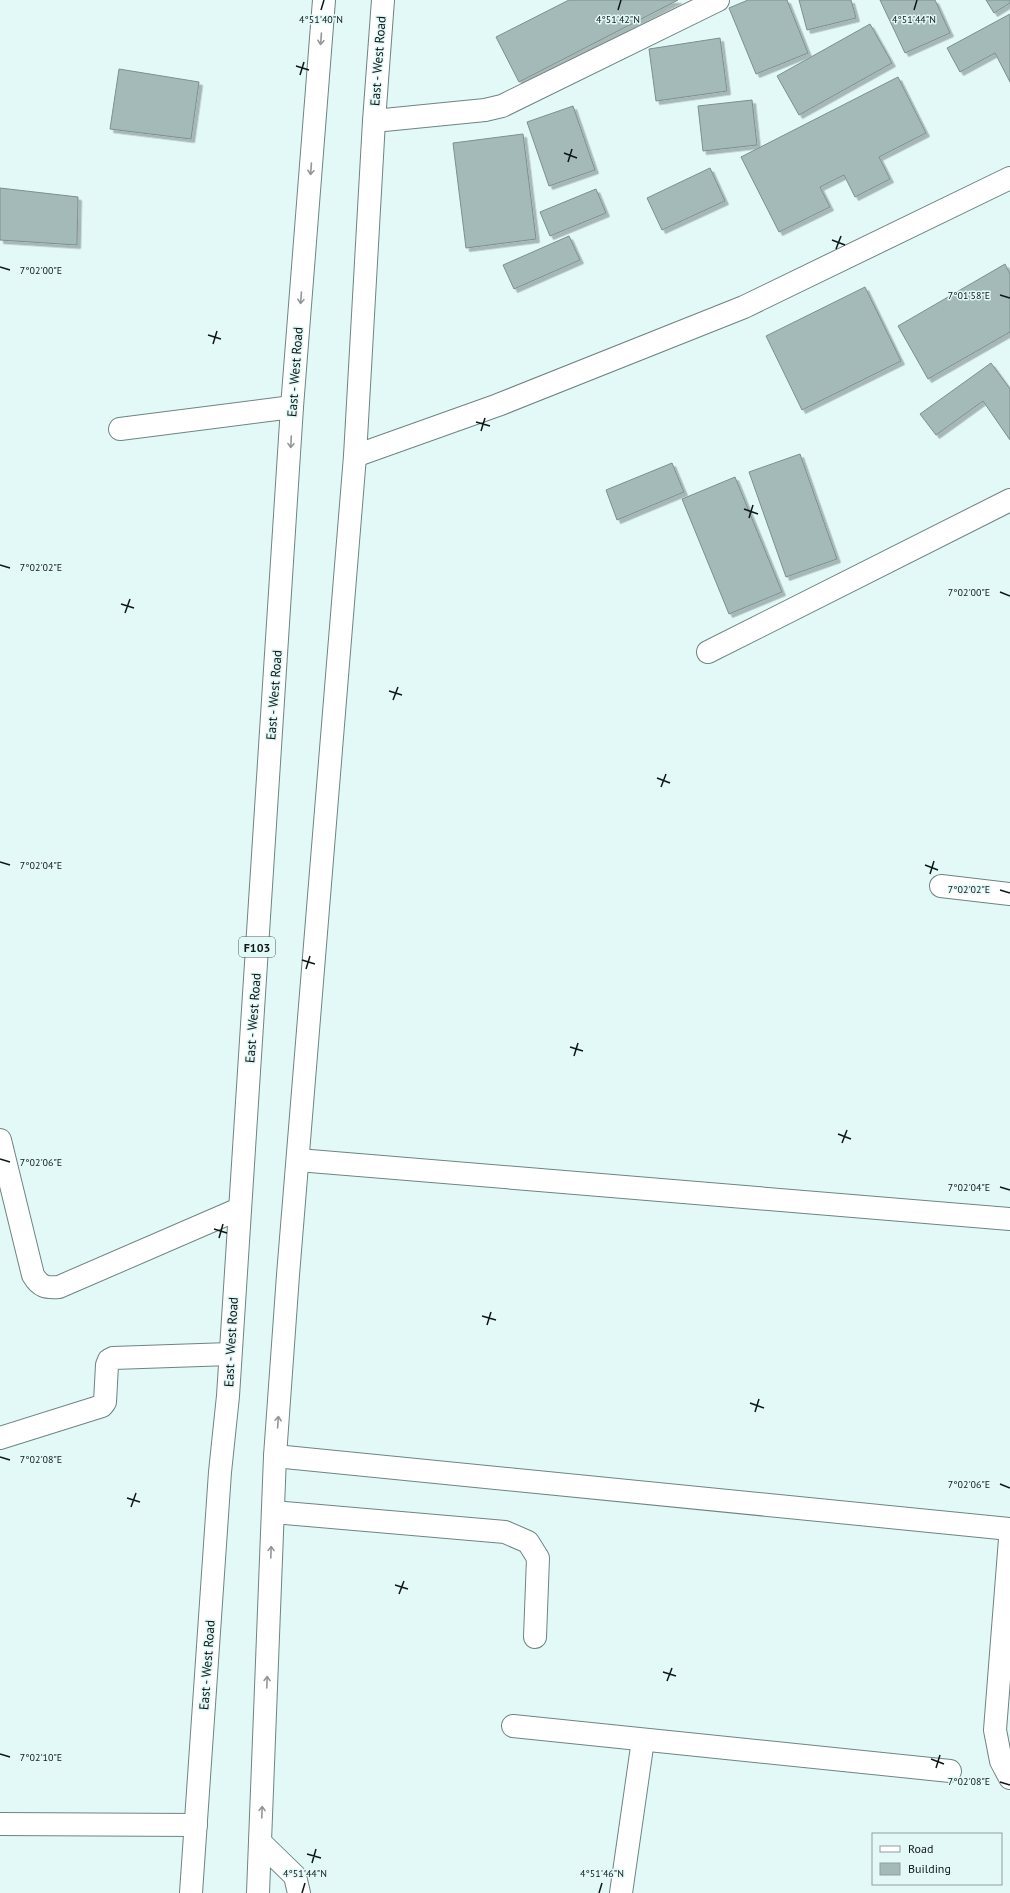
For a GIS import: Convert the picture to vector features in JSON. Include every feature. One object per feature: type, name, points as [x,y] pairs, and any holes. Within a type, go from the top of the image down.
[{"type":"street","name":"East - West Road","points":[[191,1893],[230,1354],[292,407],[324,0]]},
{"type":"street","name":"East - West Road","points":[[258,1893],[275,1456],[288,1275],[355,456],[374,121],[383,0]]},
{"type":"street","points":[[374,121],[485,110],[502,106],[718,0]]},
{"type":"street","points":[[355,456],[498,405],[744,307],[1010,178]]},
{"type":"street","points":[[120,429],[292,407]]},
{"type":"street","points":[[708,652],[1010,500]]},
{"type":"street","points":[[941,886],[1010,894]]},
{"type":"street","points":[[1,1147],[33,1275],[38,1283],[46,1288],[59,1287],[239,1209]]},
{"type":"street","points":[[298,1160],[1010,1219]]},
{"type":"street","points":[[0,1438],[102,1406],[105,1402],[107,1365],[109,1360],[113,1358],[230,1354]]},
{"type":"street","points":[[275,1456],[1010,1530]]},
{"type":"street","points":[[273,1512],[505,1532],[528,1542],[538,1558],[535,1637]]},
{"type":"street","points":[[1010,1539],[995,1730],[1001,1761],[1010,1778]]},
{"type":"street","points":[[513,1726],[950,1771]]},
{"type":"street","points":[[621,1893],[643,1740]]},
{"type":"street","points":[[0,1824],[196,1825]]},
{"type":"street","points":[[260,1842],[295,1876],[299,1893]]},
{"type":"building","points":[[569,0],[678,0],[519,82],[496,37]]},
{"type":"building","points":[[748,0],[787,0],[808,53],[756,74],[729,8]]},
{"type":"building","points":[[799,0],[851,0],[856,18],[807,30]]},
{"type":"building","points":[[880,0],[935,0],[950,33],[905,53]]},
{"type":"building","points":[[986,0],[1010,0],[1010,3],[994,13]]},
{"type":"building","points":[[1010,14],[1010,82],[995,53],[960,72],[947,48]]},
{"type":"building","points":[[870,24],[892,63],[799,115],[777,76]]},
{"type":"building","points":[[720,38],[727,91],[656,101],[649,49]]},
{"type":"building","points":[[119,69],[199,82],[191,139],[110,129]]},
{"type":"building","points":[[898,77],[926,133],[879,157],[890,179],[855,197],[844,175],[820,187],[830,207],[779,232],[741,157]]},
{"type":"building","points":[[752,100],[757,145],[703,151],[698,106]]},
{"type":"building","points":[[573,106],[595,170],[549,186],[527,122]]},
{"type":"building","points":[[523,134],[536,239],[466,248],[453,143]]},
{"type":"building","points":[[710,168],[725,201],[662,230],[647,198]]},
{"type":"building","points":[[0,188],[78,197],[77,245],[0,240]]},
{"type":"building","points":[[596,189],[606,213],[550,236],[540,212]]},
{"type":"building","points":[[569,236],[580,260],[514,289],[503,265]]},
{"type":"building","points":[[1005,264],[1010,274],[1010,332],[928,379],[898,326]]},
{"type":"building","points":[[865,287],[901,361],[802,410],[766,336]]},
{"type":"building","points":[[991,363],[1010,389],[1010,440],[983,401],[936,435],[920,414]]},
{"type":"building","points":[[800,454],[837,559],[786,577],[749,472]]},
{"type":"building","points":[[672,463],[684,492],[617,520],[606,490]]},
{"type":"building","points":[[735,477],[782,592],[729,614],[682,499]]}]
